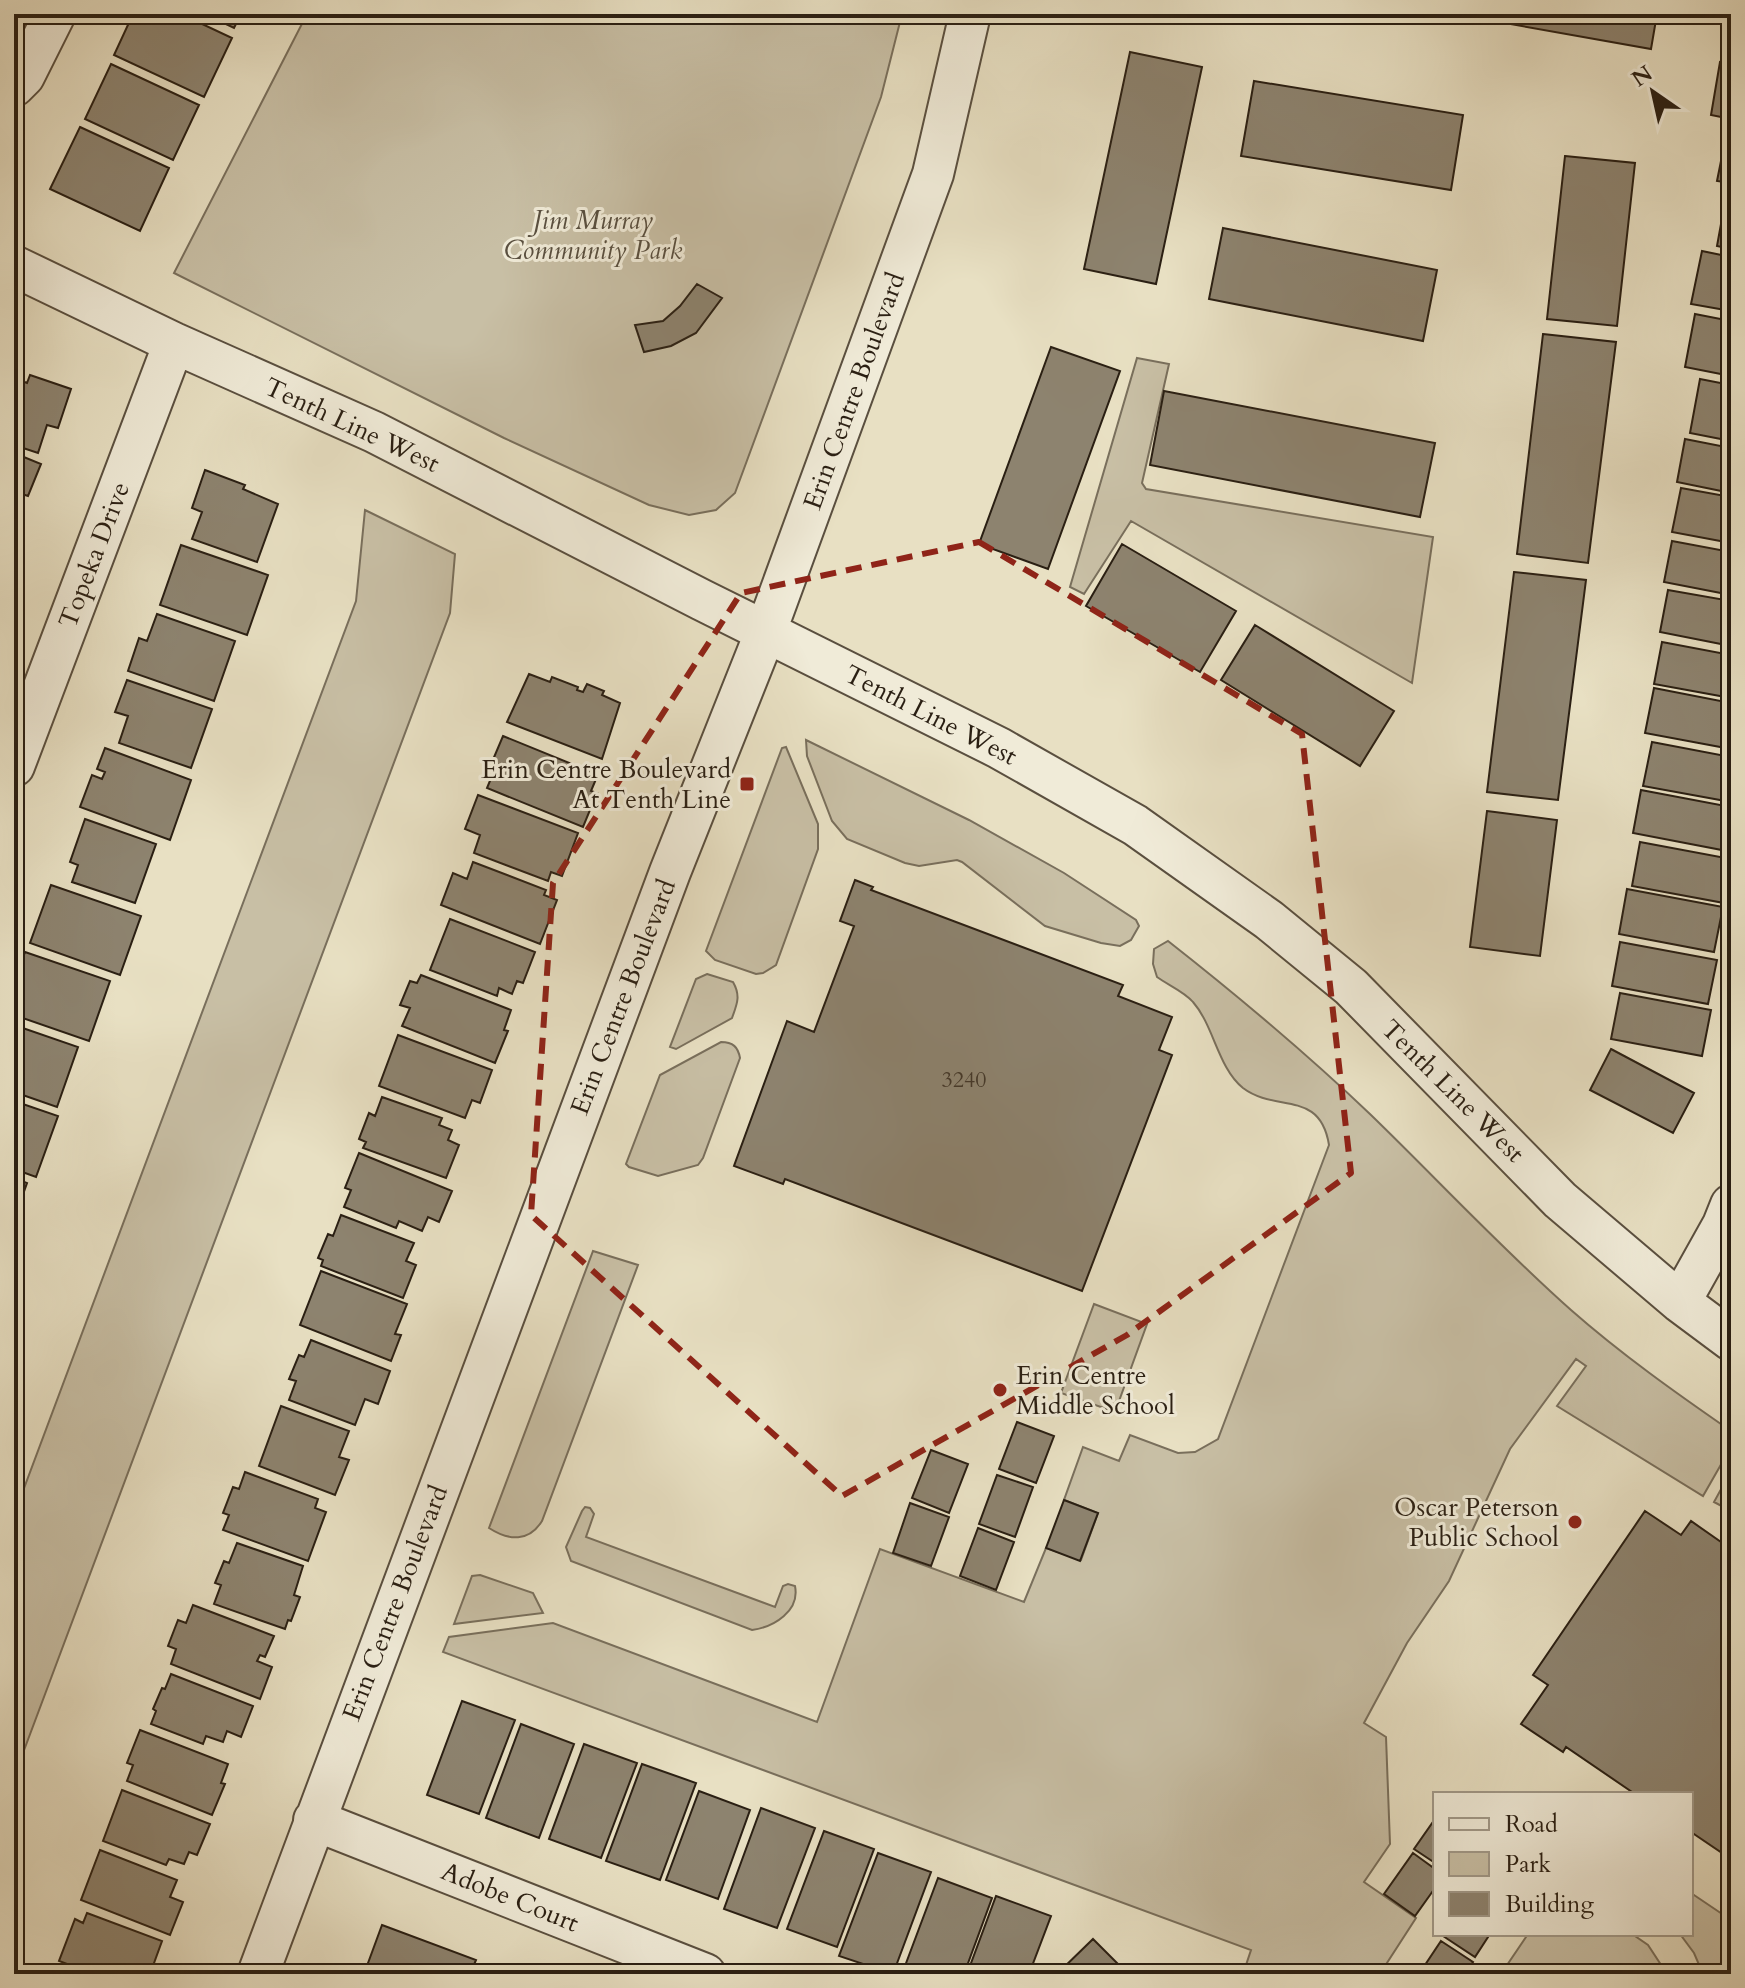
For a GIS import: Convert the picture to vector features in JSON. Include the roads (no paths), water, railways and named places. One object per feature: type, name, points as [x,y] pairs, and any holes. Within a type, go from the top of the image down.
[{"type":"street","points":[[14,86],[24,76],[55,14]]},
{"type":"street","name":"Erin Centre Boulevard","points":[[258,1974],[670,872],[766,631],[933,174],[970,14]]},
{"type":"street","name":"Tenth Line West","points":[[14,266],[174,343],[374,432],[999,748],[1135,825],[1269,920],[1351,987],[1560,1200],[1680,1302],[1731,1340]]},
{"type":"street","name":"Topeka Drive","points":[[14,766],[174,343]]},
{"type":"street","points":[[1680,1302],[1731,1205]]},
{"type":"street","name":"Adobe Court","points":[[314,1820],[705,1974]]},
{"type":"place","name":"Erin Centre Boulevard At Tenth Line","points":[[747,784]]},
{"type":"place","name":"Erin Centre Middle School","points":[[1000,1390]]},
{"type":"place","name":"Oscar Peterson Public School","points":[[1575,1522]]},
{"type":"park label","name":"Jim Murray Community Park","points":[[593,235]]}]
